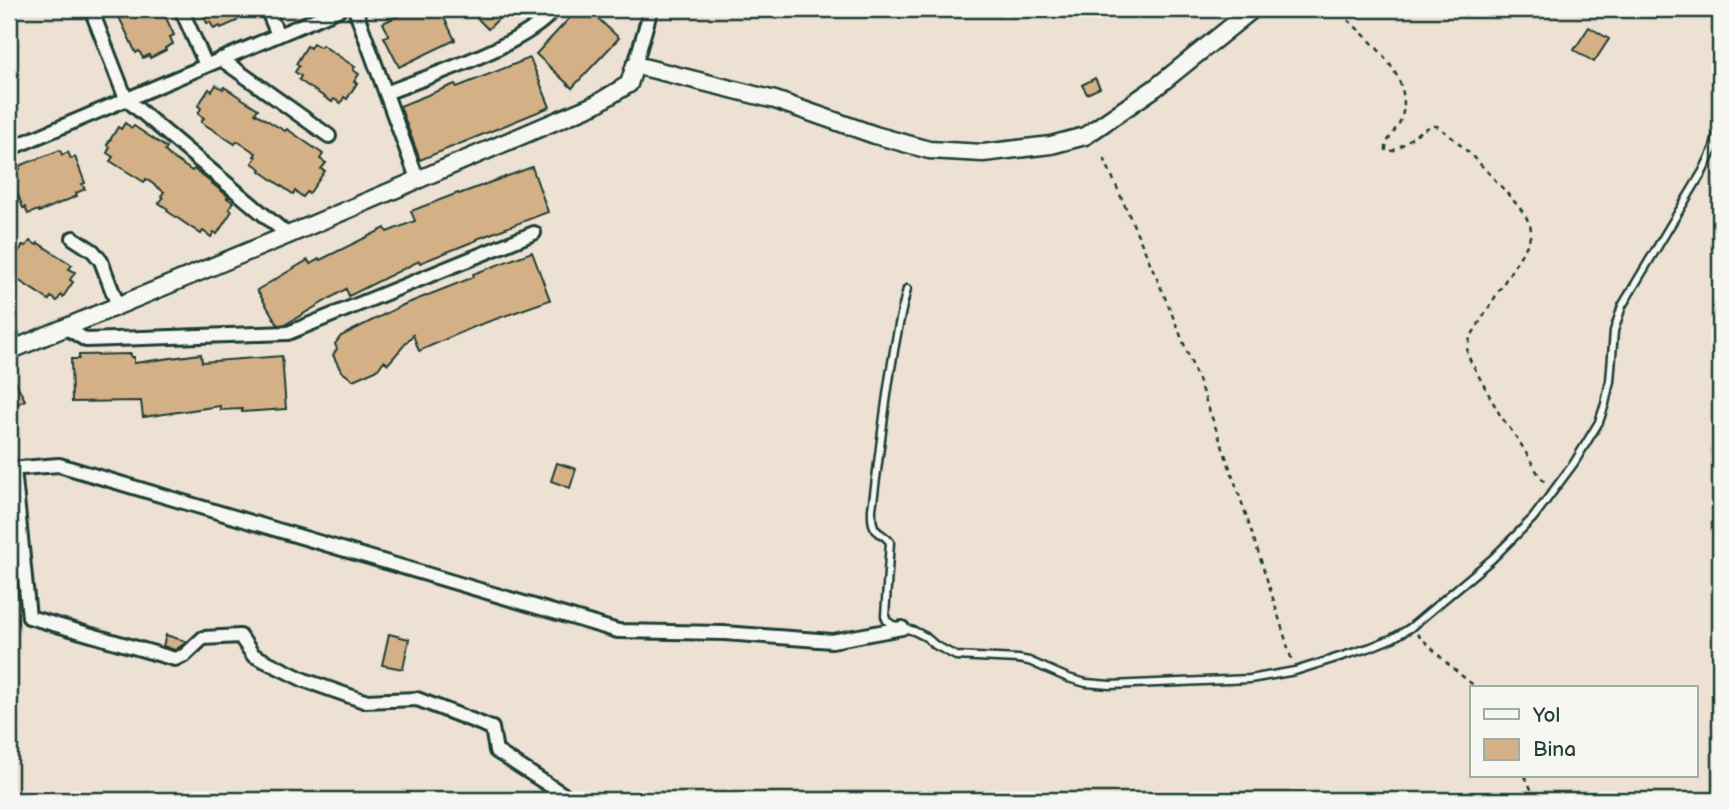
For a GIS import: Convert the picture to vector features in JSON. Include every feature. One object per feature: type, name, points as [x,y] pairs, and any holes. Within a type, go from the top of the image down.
[{"type":"street","points":[[91,9],[126,99],[288,235]]},
{"type":"street","points":[[181,9],[206,65]]},
{"type":"street","points":[[267,9],[278,35]]},
{"type":"street","points":[[9,149],[340,9]]},
{"type":"street","points":[[355,9],[418,180]]},
{"type":"street","points":[[386,93],[488,52],[530,29],[554,9]]},
{"type":"street","points":[[9,331],[12,349],[596,104],[629,84],[651,9]]},
{"type":"street","points":[[635,65],[775,100],[875,135],[929,150],[983,153],[1051,145],[1085,136],[1154,88],[1253,9]]},
{"type":"street","points":[[221,59],[329,136]]},
{"type":"street","points":[[65,327],[86,340],[288,333],[534,233]]},
{"type":"street","points":[[73,238],[93,251],[101,261],[118,306]]},
{"type":"street","points":[[572,800],[496,751],[492,728],[417,699],[364,701],[304,680],[253,655],[240,636],[203,638],[185,655],[175,659],[29,617],[11,469],[59,465],[618,632],[724,633],[832,641],[902,628]]},
{"type":"lane","points":[[907,289],[872,509],[873,523],[877,531],[890,542],[885,616],[887,621],[926,637],[956,656],[1029,661],[1086,683],[1110,685],[1250,679],[1296,671],[1371,647],[1410,628],[1492,559],[1553,492],[1599,422],[1610,381],[1614,331],[1622,306],[1703,171],[1720,126]]},
{"type":"path","points":[[1348,20],[1377,49],[1401,84],[1404,107],[1402,117],[1398,128],[1385,145],[1386,150],[1388,152],[1400,148],[1426,127],[1437,126],[1465,149],[1499,184],[1530,225],[1531,233],[1527,244],[1469,338],[1467,351],[1500,415],[1553,492]]},
{"type":"path","points":[[1104,158],[1208,407],[1244,507],[1296,671]]},
{"type":"path","points":[[1410,628],[1475,686]]},
{"type":"path","points":[[1526,778],[1536,800]]},
{"type":"building","points":[[121,9],[162,9],[174,35],[170,37],[173,44],[150,58],[149,55],[143,58],[139,51],[136,53],[119,17],[124,15]]},
{"type":"building","points":[[200,9],[256,9],[236,18],[237,21],[214,29],[210,22],[207,23]]},
{"type":"building","points":[[412,9],[440,9],[455,40],[399,67],[384,37],[389,35],[383,23]]},
{"type":"building","points":[[468,9],[509,9],[488,29]]},
{"type":"building","points":[[578,9],[588,9],[619,38],[572,88],[536,54]]},
{"type":"building","points":[[1589,27],[1609,39],[1594,62],[1574,50]]},
{"type":"building","points":[[313,43],[320,47],[322,45],[355,67],[353,70],[359,74],[354,82],[357,83],[347,99],[344,97],[341,103],[334,99],[332,102],[299,80],[301,76],[295,72],[299,66],[296,64],[307,46],[310,48]]},
{"type":"building","points":[[530,58],[550,107],[420,160],[400,106]]},
{"type":"building","points":[[1095,78],[1100,88],[1087,94],[1082,85]]},
{"type":"building","points":[[216,85],[223,89],[224,87],[258,109],[255,113],[285,131],[287,129],[323,154],[320,159],[326,163],[321,169],[325,171],[309,194],[307,192],[303,197],[295,191],[293,194],[252,163],[256,153],[237,141],[235,144],[201,122],[204,118],[198,114],[201,108],[198,106],[209,89],[212,91]]},
{"type":"building","points":[[125,123],[167,148],[165,151],[170,156],[192,171],[194,169],[229,197],[227,198],[233,202],[229,209],[232,211],[217,234],[214,232],[211,237],[203,231],[201,234],[167,211],[168,209],[159,203],[164,192],[146,179],[144,182],[110,161],[113,157],[107,153],[110,147],[107,145],[118,127],[121,129]]},
{"type":"building","points":[[60,150],[62,155],[68,152],[71,159],[75,157],[85,189],[76,193],[77,196],[28,214],[25,207],[23,208],[11,172],[20,169],[19,166]]},
{"type":"building","points":[[532,167],[548,212],[420,263],[419,261],[349,296],[346,289],[286,324],[278,325],[257,290],[308,260],[310,264],[385,228],[387,232],[415,221],[411,211]]},
{"type":"building","points":[[30,241],[37,245],[38,243],[72,265],[69,269],[75,272],[70,280],[73,282],[57,301],[51,297],[49,300],[15,278],[18,274],[11,270],[15,264],[12,262],[23,245],[26,246]]},
{"type":"building","points":[[532,252],[550,300],[476,326],[419,351],[413,335],[388,364],[384,361],[378,369],[353,380],[341,371],[333,355],[337,349],[335,344],[341,336],[403,305],[474,277],[473,274]]},
{"type":"building","points":[[131,354],[134,363],[201,354],[202,362],[282,356],[286,409],[242,412],[242,409],[220,410],[220,406],[143,417],[141,401],[72,402],[71,359],[79,359],[79,355]]},
{"type":"building","points":[[9,369],[25,400],[9,408]]},
{"type":"building","points":[[557,463],[576,469],[570,488],[551,481]]},
{"type":"building","points":[[389,634],[409,639],[403,669],[382,665]]},
{"type":"building","points":[[166,635],[185,641],[184,644],[175,650],[163,646]]}]
